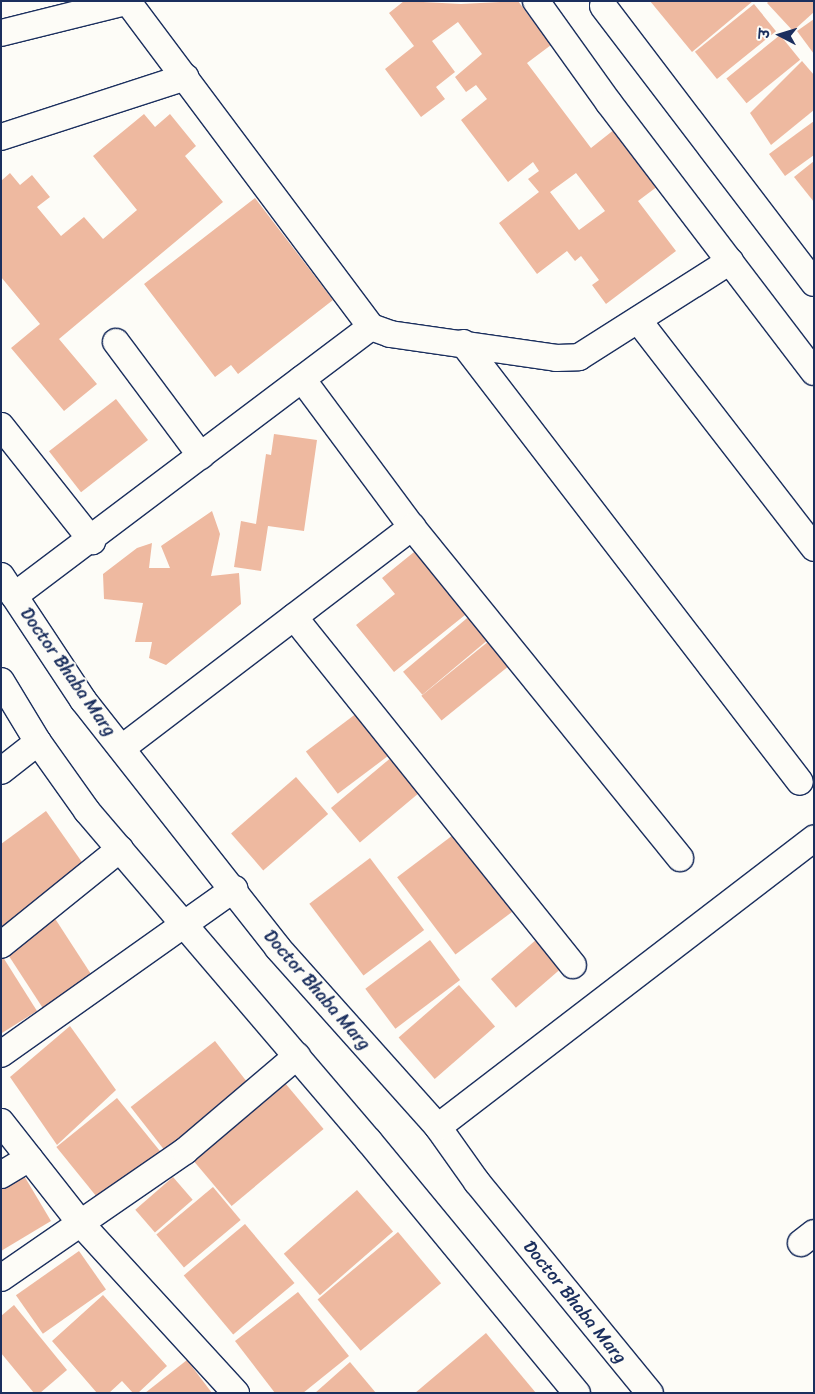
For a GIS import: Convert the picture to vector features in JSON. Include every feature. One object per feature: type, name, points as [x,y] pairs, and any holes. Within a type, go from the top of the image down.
[{"type":"street","points":[[1,33],[128,1],[371,327],[390,334],[568,359],[592,352],[730,261]]},
{"type":"street","points":[[539,3],[814,372]]},
{"type":"street","points":[[603,6],[814,283]]},
{"type":"street","points":[[1,137],[186,78]]},
{"type":"street","points":[[638,320],[814,548]]},
{"type":"street","points":[[8,586],[92,540],[371,327]]},
{"type":"street","points":[[116,342],[201,456]]},
{"type":"street","points":[[463,343],[800,782]]},
{"type":"street","points":[[302,379],[412,527],[680,858]]},
{"type":"street","points":[[1,426],[92,540]]},
{"type":"street","points":[[122,748],[412,527]]},
{"type":"street","name":"Doctor Bhaba Marg","points":[[8,586],[83,700],[234,889],[278,948],[438,1127],[476,1182],[650,1393]]},
{"type":"street","points":[[294,617],[573,965]]},
{"type":"street","points":[[1,681],[38,742],[87,811],[185,923],[297,1056],[577,1393]]},
{"type":"street","points":[[1,771],[38,742]]},
{"type":"street","points":[[438,1127],[814,838]]},
{"type":"street","points":[[1,945],[120,849]]},
{"type":"street","points":[[1,1054],[234,889]]},
{"type":"street","points":[[1,1278],[82,1225],[185,1151],[297,1056]]},
{"type":"street","points":[[1,1122],[82,1225],[236,1393]]},
{"type":"street","points":[[1,1175],[29,1158]]},
{"type":"building","points":[[404,1],[461,4],[518,1],[551,45],[527,63],[591,148],[615,129],[658,186],[638,201],[676,251],[606,304],[592,285],[599,280],[581,256],[575,261],[567,251],[537,274],[499,223],[539,192],[528,179],[539,171],[533,162],[508,182],[461,120],[487,99],[476,85],[466,92],[455,77],[482,54],[458,22],[432,41],[455,72],[436,87],[445,99],[421,117],[385,69],[414,46],[389,13]],"holes":[[[576,173],[605,211],[579,230],[550,192]]]},
{"type":"building","points":[[650,1],[753,1],[692,52]]},
{"type":"building","points":[[769,1],[814,1],[814,12],[793,31],[767,3]]},
{"type":"building","points":[[754,4],[776,31],[717,79],[695,52]]},
{"type":"building","points":[[814,19],[814,54],[797,31]]},
{"type":"building","points":[[780,35],[800,60],[747,103],[726,78]]},
{"type":"building","points":[[802,61],[814,75],[814,110],[771,145],[750,113]]},
{"type":"building","points":[[144,114],[155,127],[170,114],[196,146],[185,156],[223,202],[59,339],[97,384],[64,411],[11,348],[40,324],[1,277],[1,181],[10,173],[20,185],[32,175],[50,197],[37,207],[61,236],[84,217],[103,239],[137,210],[93,156]]},
{"type":"building","points":[[814,121],[814,155],[785,176],[769,154]]},
{"type":"building","points":[[814,161],[814,202],[794,177]]},
{"type":"building","points":[[255,198],[333,300],[238,374],[231,365],[215,377],[144,284]]},
{"type":"building","points":[[116,399],[148,440],[81,492],[49,451]]},
{"type":"building","points":[[274,434],[317,440],[304,531],[268,526],[261,571],[234,567],[241,521],[256,524],[266,454],[271,455]]},
{"type":"building","points":[[212,511],[220,534],[211,576],[239,573],[241,604],[166,665],[149,658],[152,642],[135,642],[143,603],[104,599],[103,574],[137,548],[152,543],[149,568],[170,568],[161,546]]},
{"type":"building","points":[[419,548],[470,611],[394,672],[356,625],[395,594],[382,578]]},
{"type":"building","points":[[472,614],[491,637],[422,695],[403,672]]},
{"type":"building","points":[[489,641],[509,666],[442,721],[421,696]]},
{"type":"building","points":[[357,713],[389,755],[338,794],[306,752]]},
{"type":"building","points":[[393,756],[422,790],[360,843],[331,808]]},
{"type":"building","points":[[296,777],[328,814],[263,870],[231,833]]},
{"type":"building","points":[[46,811],[84,865],[1,930],[1,844]]},
{"type":"building","points":[[457,832],[515,909],[455,955],[397,877]]},
{"type":"building","points":[[370,858],[424,930],[363,976],[309,904]]},
{"type":"building","points":[[54,917],[95,980],[45,1012],[5,949]]},
{"type":"building","points":[[537,939],[562,968],[516,1008],[491,979]]},
{"type":"building","points":[[430,940],[460,980],[395,1029],[365,989]]},
{"type":"building","points":[[1,954],[37,1011],[2,1033],[1,1031]]},
{"type":"building","points":[[459,985],[495,1027],[435,1079],[399,1037]]},
{"type":"building","points":[[70,1026],[116,1090],[57,1145],[10,1077]]},
{"type":"building","points":[[215,1041],[252,1088],[168,1154],[131,1107]]},
{"type":"building","points":[[285,1083],[324,1129],[232,1206],[193,1160]]},
{"type":"building","points":[[117,1098],[164,1156],[104,1205],[56,1147]]},
{"type":"building","points":[[23,1174],[51,1221],[1,1251],[1,1187]]},
{"type":"building","points":[[173,1177],[193,1200],[155,1232],[135,1210]]},
{"type":"building","points":[[213,1187],[241,1220],[184,1268],[156,1235]]},
{"type":"building","points":[[357,1190],[393,1232],[320,1295],[284,1254]]},
{"type":"building","points":[[245,1224],[294,1283],[233,1334],[184,1275]]},
{"type":"building","points":[[398,1232],[441,1283],[361,1351],[318,1299]]},
{"type":"building","points":[[79,1251],[106,1290],[43,1334],[16,1295]]},
{"type":"building","points":[[298,1292],[349,1356],[303,1393],[275,1393],[235,1341]]},
{"type":"building","points":[[103,1295],[167,1366],[138,1393],[133,1393],[122,1381],[109,1393],[97,1393],[52,1341]]},
{"type":"building","points":[[14,1305],[67,1370],[40,1393],[34,1393],[1,1353],[1,1316]]},
{"type":"building","points":[[486,1333],[536,1393],[415,1393]]},
{"type":"building","points":[[187,1360],[212,1393],[145,1393]]},
{"type":"building","points":[[350,1362],[376,1393],[315,1393]]}]
